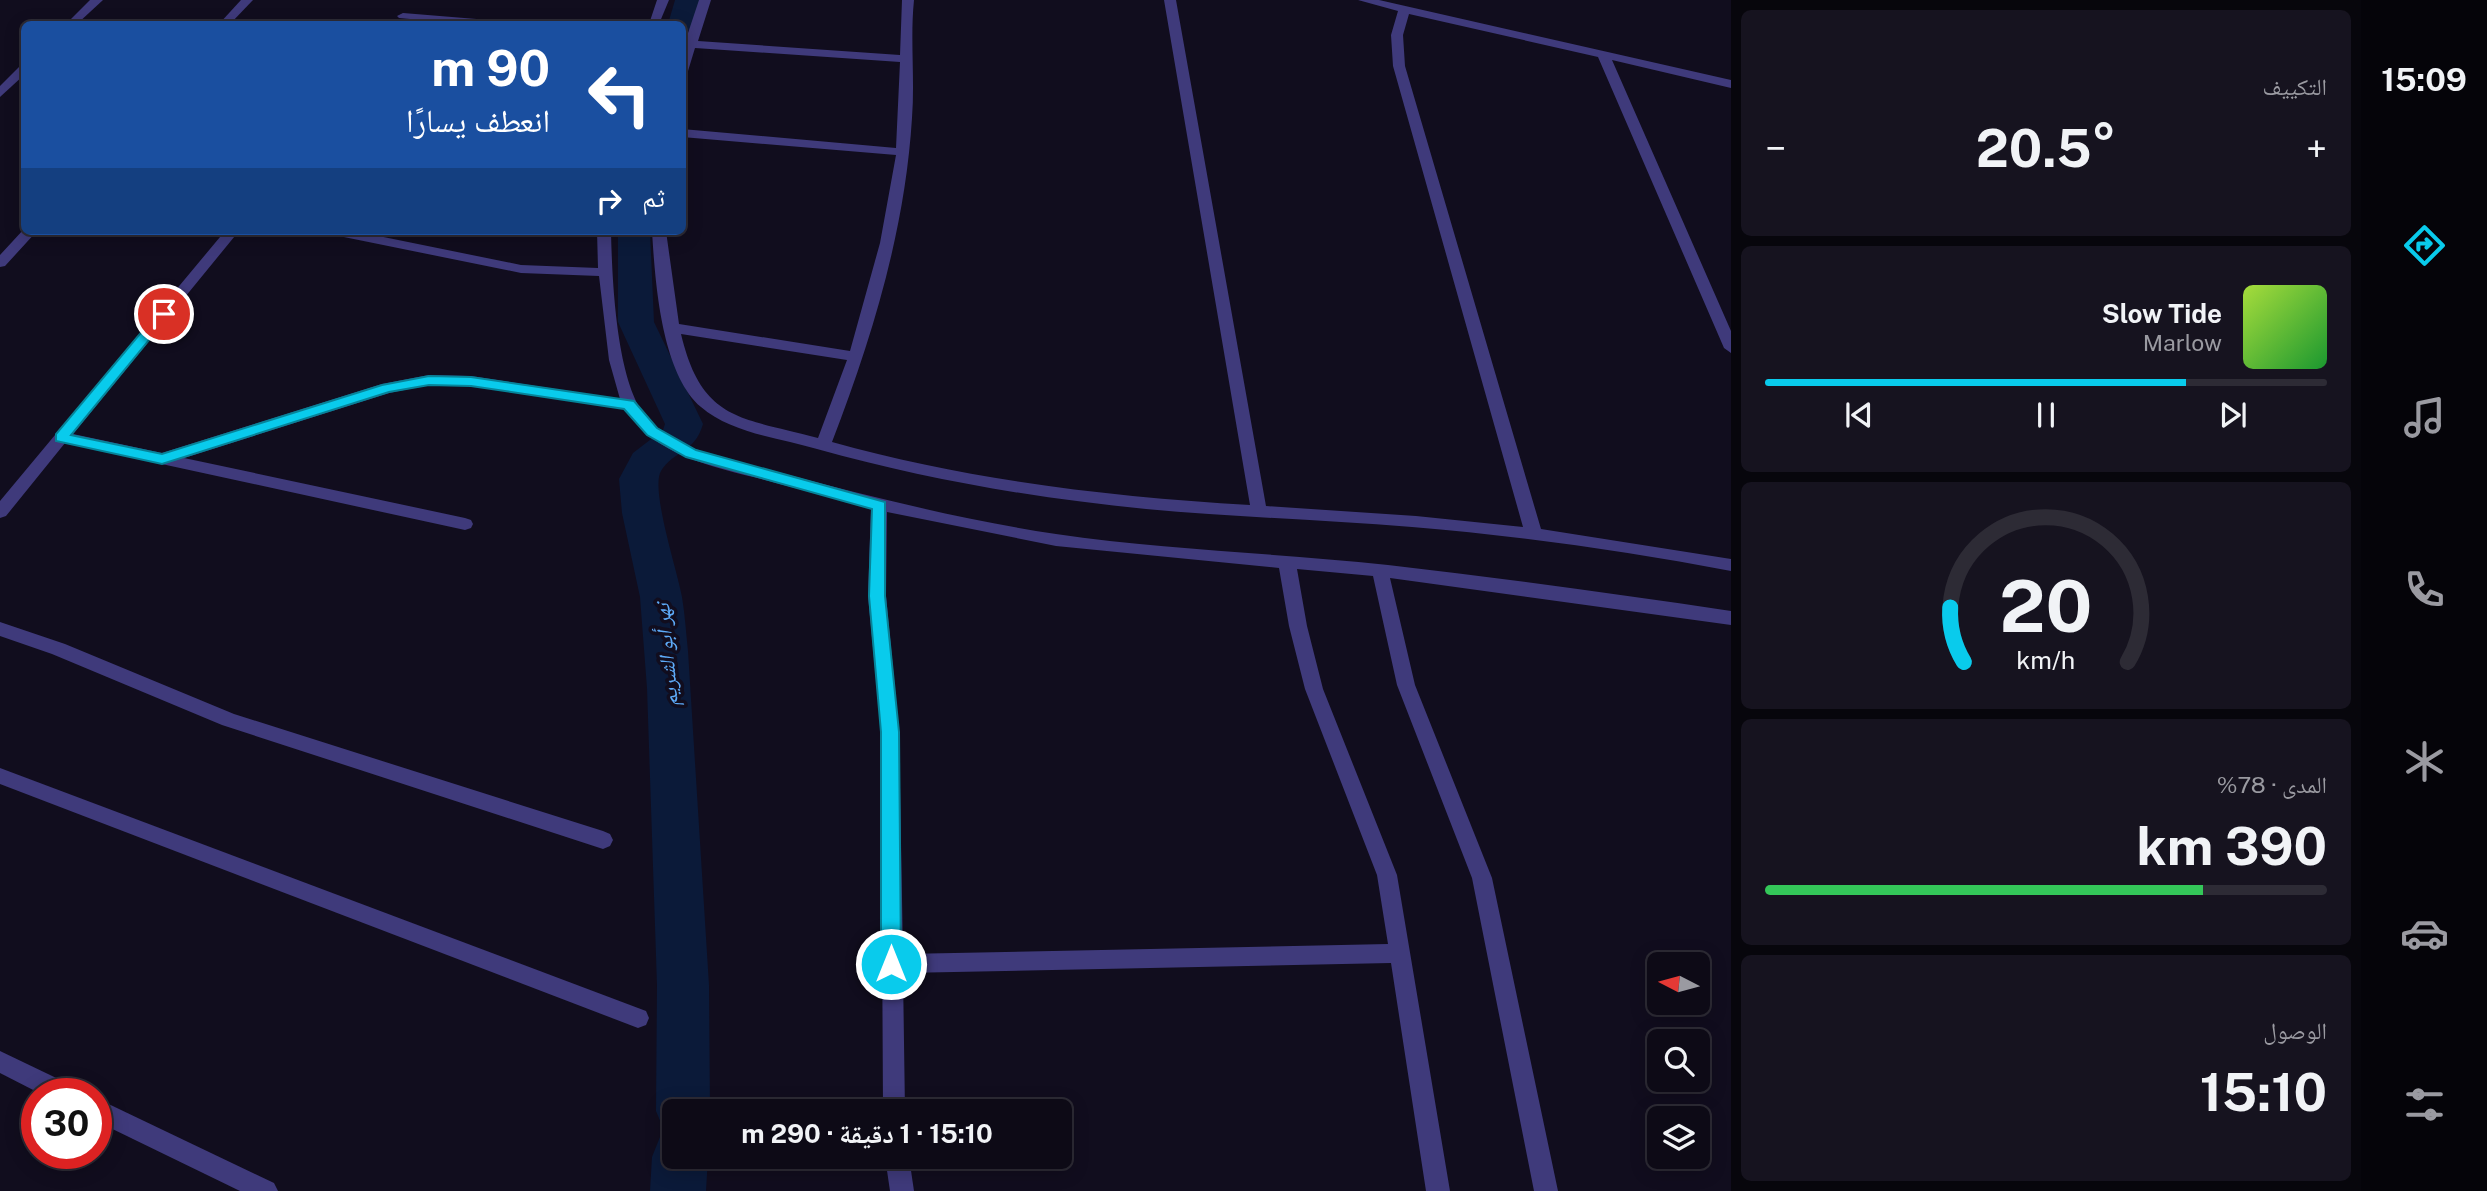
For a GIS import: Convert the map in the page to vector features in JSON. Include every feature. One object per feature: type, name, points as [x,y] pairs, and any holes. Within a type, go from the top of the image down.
[{"type":"street","points":[[74,21],[97,0]]},
{"type":"street","points":[[227,21],[247,0]]},
{"type":"street","points":[[400,20],[416,0]]},
{"type":"street","points":[[655,21],[663,0]]},
{"type":"street","points":[[686,59],[705,0]]},
{"type":"street","points":[[823,446],[857,357],[882,269],[906,116],[908,0]]},
{"type":"street","points":[[1170,0],[1259,511]]},
{"type":"street","points":[[1364,0],[1731,84]]},
{"type":"street","points":[[1404,9],[1397,35],[1398,66],[1534,535]]},
{"type":"street","points":[[400,20],[425,21]]},
{"type":"street","points":[[691,44],[905,59]]},
{"type":"street","points":[[1603,54],[1731,348]]},
{"type":"street","points":[[0,93],[21,72]]},
{"type":"street","points":[[686,133],[901,152]]},
{"type":"street","points":[[0,262],[26,235]]},
{"type":"street","points":[[0,512],[229,235]]},
{"type":"street","points":[[354,235],[521,269],[604,272]]},
{"type":"street","points":[[604,235],[604,272],[623,390],[629,405],[652,432],[691,454],[879,506],[1067,541],[1380,571],[1731,618]]},
{"type":"street","points":[[659,235],[664,285],[688,382],[702,401],[734,419],[823,446],[909,466],[1046,491],[1133,502],[1384,519],[1534,535],[1731,565]]},
{"type":"street","points":[[673,328],[857,357]]},
{"type":"street","points":[[162,459],[387,388],[429,380],[471,381],[629,405]]},
{"type":"street","points":[[61,437],[465,524]]},
{"type":"street","points":[[879,506],[877,596],[890,732],[894,1099]]},
{"type":"street","points":[[1287,562],[1294,614],[1324,717],[1374,832],[1387,875],[1438,1191]]},
{"type":"street","points":[[1380,571],[1406,685],[1482,878],[1546,1191]]},
{"type":"street","points":[[0,629],[83,656],[189,705],[229,720],[603,840]]},
{"type":"street","points":[[0,776],[638,1018]]},
{"type":"street","points":[[891,964],[1398,953]]},
{"type":"street","points":[[0,1062],[32,1078]]},
{"type":"street","points":[[112,1117],[266,1191]]},
{"type":"street","points":[[899,1169],[902,1191]]},
{"type":"waterway","name":"نهر أبو الشريم","points":[[683,21],[689,0]]},
{"type":"waterway","name":"نهر أبو الشريم","points":[[634,235],[636,322],[684,424],[677,439],[646,462],[639,479],[642,513],[661,597],[669,688],[683,985],[683,1099]]},
{"type":"waterway","name":"نهر أبو الشريم","points":[[678,1191],[679,1169]]},
{"type":"route","points":[[164,314],[61,437],[162,459],[387,388],[429,380],[471,381],[629,405],[638,419],[652,432],[691,454],[879,506],[877,596],[880,641],[888,689],[890,732],[891,964]]}]
